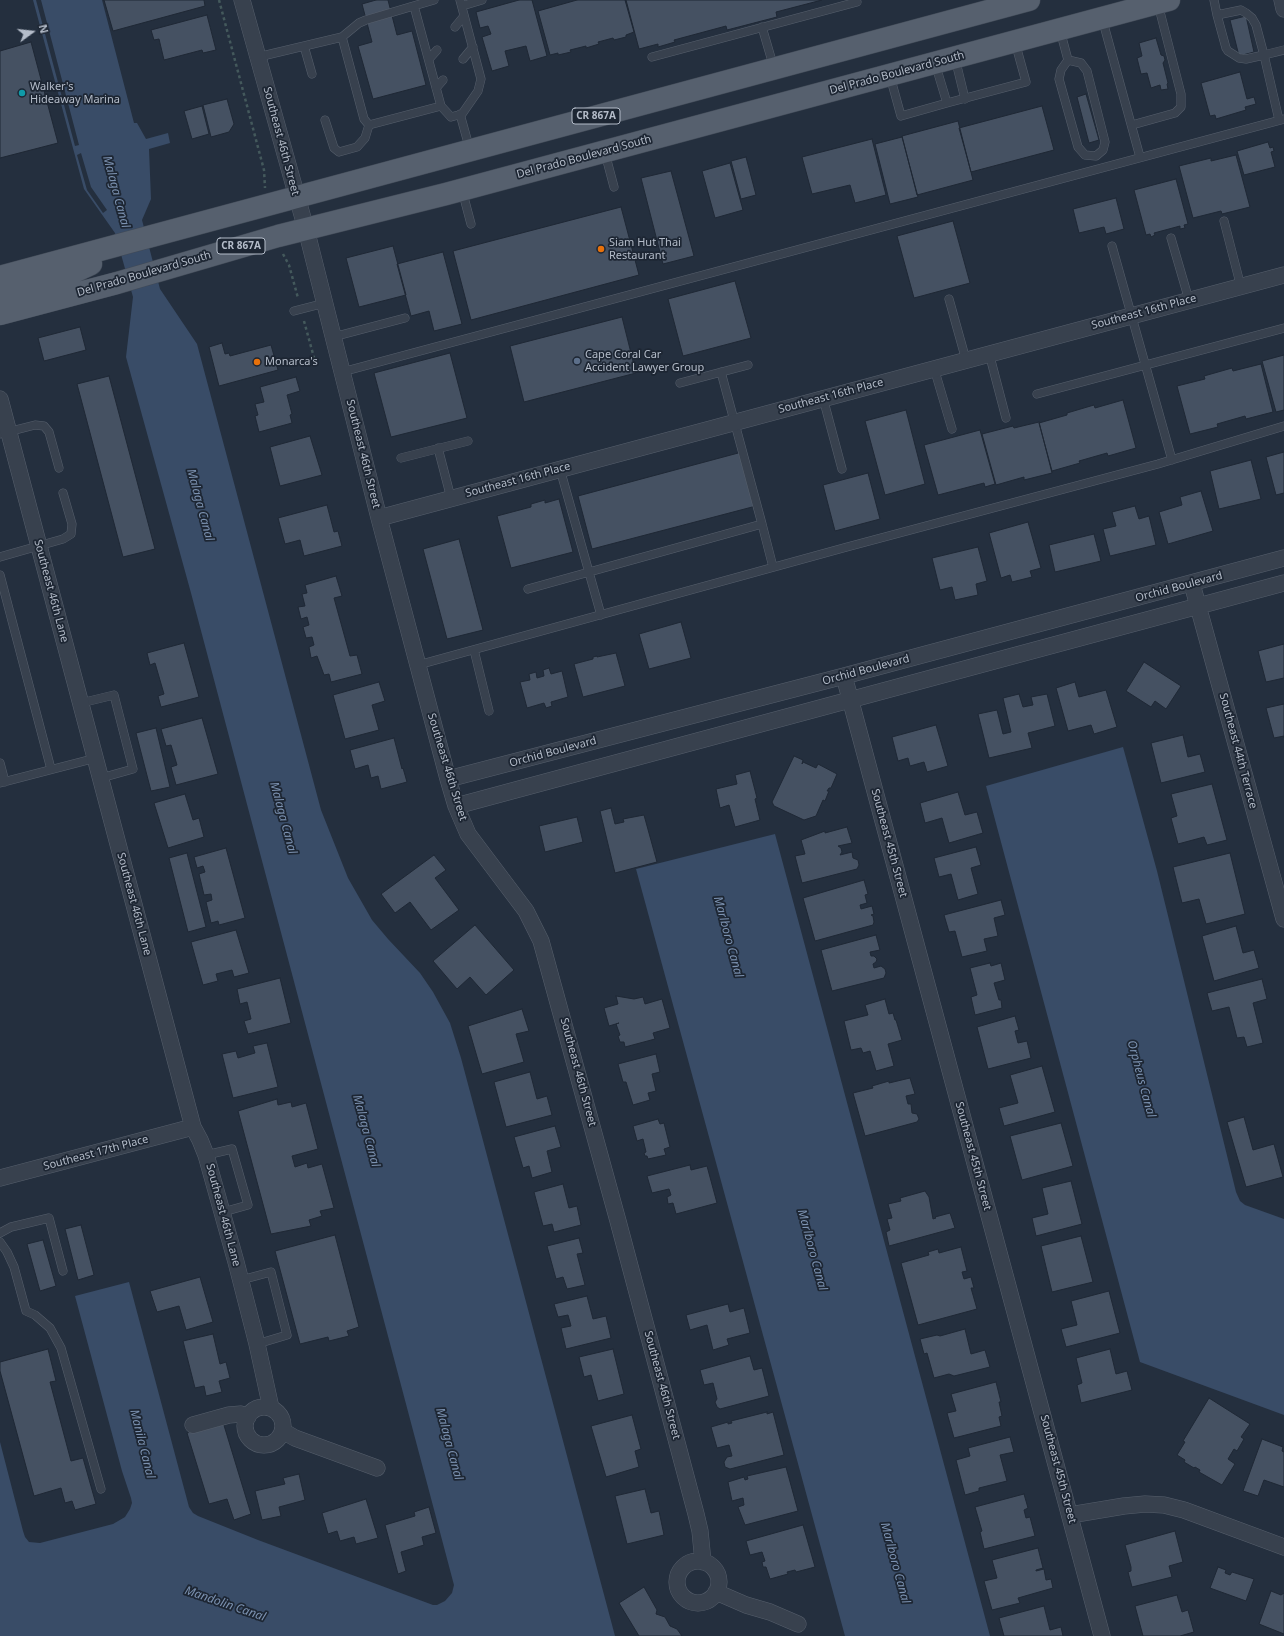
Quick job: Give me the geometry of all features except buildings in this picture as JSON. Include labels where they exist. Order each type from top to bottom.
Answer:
[{"type":"main road","name":"CR 867A","points":[[108,251],[128,243],[297,196],[1029,0]]},
{"type":"main road","name":"Del Prado Boulevard South","points":[[0,314],[118,283],[177,264],[278,236],[462,190],[1163,1]]},
{"type":"main road","points":[[0,277],[108,251]]},
{"type":"main road","points":[[0,296],[10,291],[63,276],[108,251]]},
{"type":"street","name":"Southeast 46th Street","points":[[242,0],[306,229],[379,518],[448,779],[456,806],[468,834],[526,910],[534,924],[543,948],[614,1205],[696,1514],[700,1531],[703,1562]]},
{"type":"street","points":[[1282,0],[1284,9]]},
{"type":"street","name":"Southeast 16th Place","points":[[379,518],[989,353],[1284,276]]},
{"type":"street","name":"Southeast 46th Lane","points":[[0,399],[4,433],[39,546],[193,1127],[206,1155],[223,1212],[257,1344],[271,1408],[280,1415],[283,1431]]},
{"type":"street","name":"Orchid Boulevard","points":[[448,779],[844,676],[1192,584],[1284,558]]},
{"type":"street","points":[[456,806],[1284,583]]},
{"type":"street","name":"Southeast 44th Terrace","points":[[1192,584],[1284,920]]},
{"type":"street","name":"Southeast 45th Street","points":[[844,676],[1102,1636]]},
{"type":"street","name":"Southeast 17th Place","points":[[0,1178],[193,1127]]},
{"type":"street","points":[[271,1408],[258,1408],[248,1416],[246,1430],[254,1442],[268,1445],[279,1438],[283,1431],[295,1438],[377,1468]]},
{"type":"street","points":[[193,1425],[230,1415],[241,1414],[248,1416]]},
{"type":"street","points":[[1070,1515],[1124,1506],[1145,1504],[1164,1506],[1184,1510],[1284,1546]]},
{"type":"street","points":[[695,1561],[708,1564],[716,1573],[718,1586],[716,1592],[712,1598],[699,1603],[692,1602],[680,1594],[677,1580],[683,1567],[695,1561]]},
{"type":"street","points":[[716,1592],[746,1605],[770,1612],[798,1624]]},
{"type":"lane","points":[[258,57],[342,37],[359,23],[366,20],[434,0]]},
{"type":"lane","points":[[414,6],[441,106],[450,117],[462,114],[478,91],[481,79],[461,3],[482,0]]},
{"type":"lane","points":[[1214,0],[1228,51],[1239,58],[1246,59],[1284,50]]},
{"type":"lane","points":[[1132,125],[1175,113],[1182,107],[1181,94],[1163,1]]},
{"type":"lane","points":[[652,57],[857,2]]},
{"type":"lane","points":[[342,372],[1282,119],[1256,25],[1246,13],[1240,10],[1217,15]]},
{"type":"lane","points":[[456,27],[464,16]]},
{"type":"lane","points":[[1102,18],[1140,157]]},
{"type":"lane","points":[[762,27],[774,68]]},
{"type":"lane","points":[[1060,29],[1068,60],[1061,70],[1059,79],[1078,147],[1085,155],[1096,156],[1103,150],[1106,142],[1087,71],[1081,63],[1068,60]]},
{"type":"lane","points":[[325,120],[334,148],[339,152],[357,147],[365,138],[368,125],[364,119],[342,37]]},
{"type":"lane","points":[[890,75],[901,116],[965,99],[1026,82],[1015,41]]},
{"type":"lane","points":[[304,46],[312,74]]},
{"type":"lane","points":[[463,59],[472,47]]},
{"type":"lane","points":[[428,59],[437,50]]},
{"type":"lane","points":[[945,60],[965,99]]},
{"type":"lane","points":[[945,60],[947,103]]},
{"type":"lane","points":[[436,88],[443,80]]},
{"type":"lane","points":[[368,125],[441,106]]},
{"type":"lane","points":[[460,114],[470,150]]},
{"type":"lane","points":[[604,151],[614,187]]},
{"type":"lane","points":[[1096,156],[1099,168]]},
{"type":"lane","points":[[462,190],[471,224]]},
{"type":"lane","points":[[1224,221],[1240,287]]},
{"type":"lane","points":[[1171,238],[1189,300]]},
{"type":"lane","points":[[1112,246],[1172,460]]},
{"type":"lane","points":[[949,298],[966,360]]},
{"type":"lane","points":[[298,310],[325,303]]},
{"type":"lane","points":[[333,337],[405,318]]},
{"type":"lane","points":[[1037,394],[1284,328]]},
{"type":"lane","points":[[989,353],[1006,418]]},
{"type":"lane","points":[[680,383],[748,365]]},
{"type":"lane","points":[[934,368],[952,429]]},
{"type":"lane","points":[[720,372],[773,567]]},
{"type":"lane","points":[[823,398],[842,469]]},
{"type":"lane","points":[[4,433],[35,425],[44,426],[49,432],[59,468]]},
{"type":"lane","points":[[418,665],[773,567],[1172,460],[1284,426]]},
{"type":"lane","points":[[401,458],[468,441]]},
{"type":"lane","points":[[438,448],[451,498]]},
{"type":"lane","points":[[560,469],[601,615]]},
{"type":"lane","points":[[0,557],[63,539],[71,534],[72,524],[63,493]]},
{"type":"lane","points":[[528,588],[762,524]]},
{"type":"lane","points":[[0,575],[51,769]]},
{"type":"lane","points":[[474,650],[489,711]]},
{"type":"lane","points":[[81,703],[114,695],[116,702],[133,769],[101,778]]},
{"type":"lane","points":[[0,763],[2,782],[96,758]]},
{"type":"lane","points":[[206,1155],[232,1149],[248,1205],[223,1212]]},
{"type":"lane","points":[[0,1233],[11,1227],[49,1218],[63,1271]]},
{"type":"lane","points":[[0,1242],[7,1252],[14,1268],[26,1311],[34,1315],[50,1328],[61,1348],[101,1489]]},
{"type":"lane","points":[[241,1280],[271,1272],[287,1335],[257,1344]]},
{"type":"path","points":[[219,0],[264,170],[264,184],[270,204]]},
{"type":"path","points":[[278,236],[284,258],[289,265],[298,310],[316,365]]},
{"type":"water","points":[[33,0],[102,0],[134,123],[137,123],[146,139],[168,133],[170,143],[149,149],[151,199],[142,220],[160,289],[197,344],[321,810],[348,878],[372,920],[420,973],[433,992],[450,1023],[461,1058],[615,1636],[0,1636],[0,1442],[23,1531],[29,1542],[40,1543],[113,1524],[125,1517],[130,1509],[132,1503],[131,1498],[122,1471],[75,1296],[129,1282],[189,1507],[193,1513],[258,1540],[433,1605],[437,1605],[445,1601],[452,1593],[454,1585],[191,593],[126,357],[133,297],[115,233],[84,189]]},
{"type":"water","name":"Orpheus Canal","points":[[1123,747],[1157,871],[1236,1192],[1240,1201],[1245,1205],[1284,1219],[1284,1415],[1140,1362],[986,786]]},
{"type":"water","name":"Marlboro Canal","points":[[775,834],[990,1636],[845,1636],[636,869]]},
{"type":"pier","points":[[36,0],[41,0],[79,145],[75,146]]},
{"type":"pier","points":[[81,153],[91,187],[107,210],[103,213],[87,190],[77,155]]},
{"type":"place","name":"Walker's Hideaway Marina","points":[[22,93]]},
{"type":"place","name":"Siam Hut Thai Restaurant","points":[[601,249]]},
{"type":"place","name":"Cape Coral Car Accident Lawyer Group","points":[[577,361]]},
{"type":"place","name":"Monarca's","points":[[257,362]]},
{"type":"water label","name":"Malaga Canal","points":[[116,192]]},
{"type":"water label","name":"Malaga Canal","points":[[200,505]]},
{"type":"water label","name":"Malaga Canal","points":[[283,818]]},
{"type":"water label","name":"Malaga Canal","points":[[366,1131]]},
{"type":"water label","name":"Manila Canal","points":[[142,1444]]},
{"type":"water label","name":"Malaga Canal","points":[[449,1444]]},
{"type":"water label","name":"Mandolin Canal","points":[[225,1604]]}]
